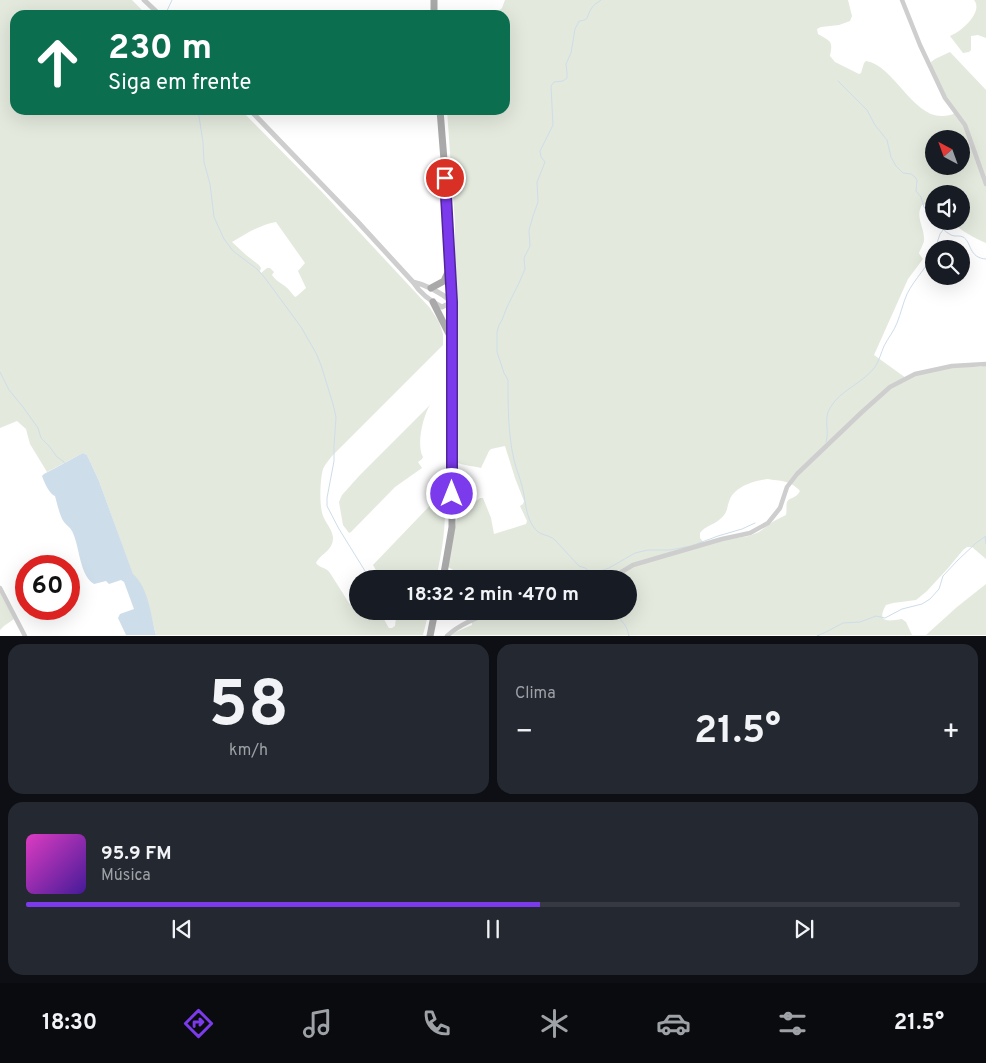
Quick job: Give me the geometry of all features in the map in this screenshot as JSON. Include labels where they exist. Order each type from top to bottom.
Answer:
[{"type":"main road","points":[[440,115],[452,302],[452,527],[445,570]]},
{"type":"main road","points":[[431,288],[444,280],[450,267]]},
{"type":"main road","points":[[433,302],[452,338]]},
{"type":"main road","points":[[430,636],[433,620]]},
{"type":"street","points":[[144,0],[155,10]]},
{"type":"street","points":[[902,0],[920,45],[945,98],[965,125],[986,184]]},
{"type":"street","points":[[255,115],[358,221],[417,290],[442,307],[452,302],[431,288],[412,282]]},
{"type":"street","points":[[625,570],[633,565],[722,539],[750,533],[768,524],[780,508],[787,487],[797,474],[890,388],[915,374],[952,366],[986,364]]},
{"type":"street","points":[[0,588],[25,636]]},
{"type":"street","points":[[447,636],[454,629],[473,620]]},
{"type":"shaded area","points":[[0,0],[132,0],[142,10],[10,10],[10,115],[246,115],[322,192],[430,308],[439,322],[443,334],[443,345],[332,456],[323,469],[321,506],[323,516],[333,538],[329,549],[316,563],[328,571],[349,602],[349,620],[385,620],[389,628],[392,628],[395,626],[396,620],[427,620],[423,635],[156,635],[147,599],[133,575],[99,481],[87,455],[83,453],[47,472],[30,444],[26,429],[17,421],[0,428]],"holes":[[[276,222],[305,263],[298,271],[306,288],[295,297],[272,275],[274,272],[270,268],[261,273],[259,265],[232,242],[258,228]]]},
{"type":"shaded area","points":[[505,0],[848,0],[852,16],[850,21],[817,29],[818,34],[830,42],[830,56],[835,62],[859,74],[866,61],[876,65],[886,72],[913,101],[933,115],[944,116],[955,113],[945,97],[932,67],[931,62],[935,59],[950,52],[986,90],[986,243],[962,230],[970,230],[970,185],[925,185],[925,205],[922,205],[919,213],[924,240],[919,253],[923,259],[908,279],[874,355],[906,378],[933,370],[986,366],[986,559],[972,547],[967,547],[927,591],[916,600],[886,605],[882,615],[883,618],[885,620],[902,619],[906,622],[912,635],[449,635],[472,625],[471,620],[637,620],[637,570],[453,570],[448,567],[459,506],[473,504],[480,498],[483,498],[491,518],[494,534],[526,524],[527,521],[520,506],[524,501],[505,446],[491,449],[481,468],[458,463],[455,395],[455,224],[447,115],[510,115],[510,10],[500,10]],"holes":[[[767,479],[789,483],[800,491],[787,502],[786,515],[759,532],[749,536],[704,543],[700,538],[700,533],[704,529],[722,517],[733,494],[741,487]]]},
{"type":"shaded area","points":[[974,0],[986,0],[986,38],[978,35],[971,36],[971,50],[963,53],[950,36],[965,26],[974,16],[976,5]]},
{"type":"shaded area","points":[[430,405],[425,416],[420,438],[423,457],[418,462],[422,468],[395,487],[349,533],[343,525],[339,502],[342,495]]},
{"type":"shaded area","points":[[441,494],[445,495],[445,520],[438,570],[376,570],[373,565]]},
{"type":"shaded area","points":[[986,584],[986,635],[926,635],[957,607]]},
{"type":"shaded area","points":[[0,592],[14,619],[0,630]]},
{"type":"water","points":[[83,453],[87,455],[99,481],[133,574],[143,587],[156,635],[126,635],[118,618],[120,614],[134,609],[124,582],[121,580],[109,584],[106,581],[94,584],[89,580],[85,574],[75,537],[63,520],[55,496],[49,491],[43,479],[42,476]]},
{"type":"waterway","points":[[167,10],[172,0]]},
{"type":"waterway","points":[[588,570],[579,566],[555,540],[537,531],[529,519],[512,450],[508,380],[497,352],[497,332],[525,269],[524,258],[530,246],[529,230],[538,202],[537,182],[545,162],[541,157],[540,151],[553,125],[551,86],[554,82],[563,81],[567,78],[566,64],[571,53],[575,29],[579,21],[586,19],[595,4],[601,0]]},
{"type":"waterway","points":[[838,81],[867,110],[875,125],[887,140],[891,157],[896,166],[903,173],[911,174],[915,177],[917,180],[916,191],[921,197],[925,208]]},
{"type":"waterway","points":[[199,115],[204,162],[210,184],[214,217],[224,239],[233,251],[257,269],[265,278],[301,327],[321,365],[336,417],[334,461],[327,506],[364,570]]},
{"type":"waterway","points":[[938,240],[943,230]]},
{"type":"waterway","points":[[944,230],[953,236],[960,236],[966,239],[973,253],[980,258],[986,259]]},
{"type":"waterway","points":[[826,442],[827,416],[830,408],[839,396],[864,378],[875,367],[884,346],[896,326],[907,294],[925,266]]},
{"type":"waterway","points":[[0,372],[9,390],[38,428],[41,438],[65,464]]},
{"type":"waterway","points":[[603,570],[635,553],[691,546],[755,523]]},
{"type":"waterway","points":[[817,636],[843,623],[860,622],[876,616],[885,618],[902,609],[922,604],[930,599],[939,589],[943,576],[957,561],[986,536]]},
{"type":"waterway","points":[[985,537],[986,544]]},
{"type":"waterway","points":[[621,620],[626,626],[629,636]]},
{"type":"route","points":[[445,178],[452,302],[452,494]]}]
